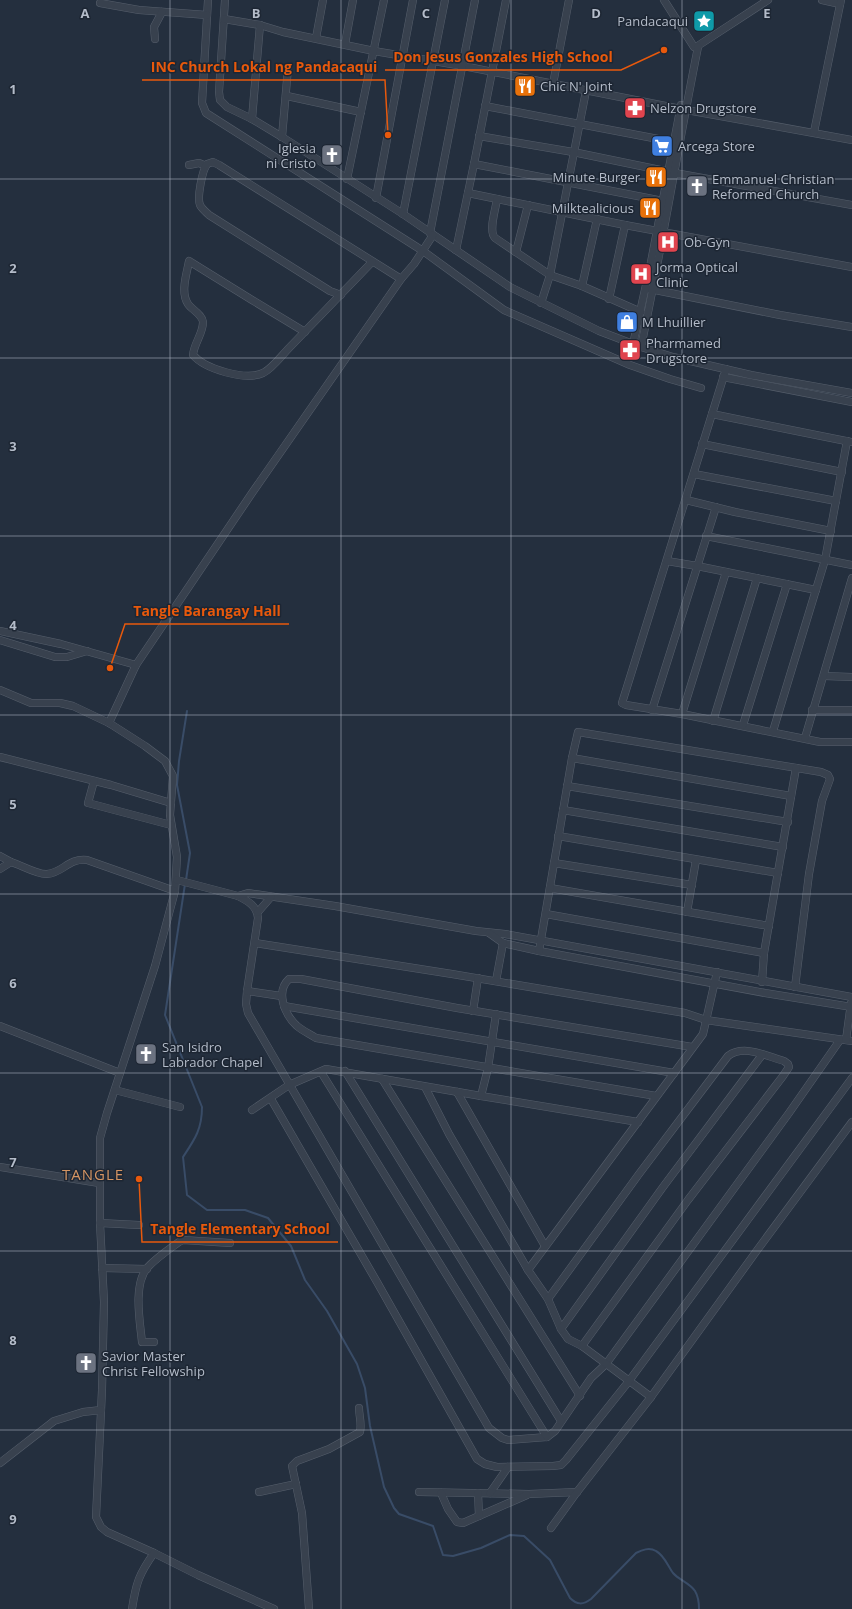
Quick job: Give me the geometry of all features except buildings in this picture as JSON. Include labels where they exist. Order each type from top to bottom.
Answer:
[{"type":"street","points":[[208,0],[202,103],[206,113],[423,251],[510,313],[630,364],[670,379],[702,388]]},
{"type":"street","points":[[225,0],[219,92],[220,100],[227,107],[252,119],[282,137],[403,214],[510,287],[599,331],[673,357],[726,369],[750,378],[852,402]]},
{"type":"street","points":[[316,38],[323,0]]},
{"type":"street","points":[[345,44],[353,0]]},
{"type":"street","points":[[347,179],[384,0]]},
{"type":"street","points":[[376,198],[413,0]]},
{"type":"street","points":[[403,214],[445,0]]},
{"type":"street","points":[[109,723],[136,665],[252,493],[401,279],[423,251],[431,234],[475,0]]},
{"type":"street","points":[[456,250],[506,0]]},
{"type":"street","points":[[553,84],[569,0]]},
{"type":"street","points":[[664,0],[696,47]]},
{"type":"street","points":[[641,347],[649,288],[696,47],[768,0]]},
{"type":"street","points":[[814,132],[840,2],[822,0]]},
{"type":"street","points":[[100,3],[139,10],[207,15]]},
{"type":"street","points":[[155,39],[154,27],[162,12]]},
{"type":"street","points":[[224,19],[260,25],[283,32],[374,51],[463,66],[683,110],[814,132],[852,140]]},
{"type":"street","points":[[252,119],[260,25]]},
{"type":"street","points":[[282,137],[287,96],[288,68]]},
{"type":"street","points":[[541,303],[550,275],[586,91]]},
{"type":"street","points":[[287,96],[362,112]]},
{"type":"street","points":[[485,106],[674,142]]},
{"type":"street","points":[[661,232],[663,201],[672,172],[674,142],[683,110]]},
{"type":"street","points":[[480,136],[573,152],[852,205]]},
{"type":"street","points":[[189,165],[199,163],[206,166]]},
{"type":"street","points":[[341,295],[330,291],[208,215],[201,207],[199,201],[206,166],[210,163],[219,165],[401,279]]},
{"type":"street","points":[[474,164],[663,201]]},
{"type":"street","points":[[468,193],[661,232],[852,267]]},
{"type":"street","points":[[497,199],[492,230],[493,236],[550,275],[582,286],[641,312]]},
{"type":"street","points":[[516,252],[528,205]]},
{"type":"street","points":[[582,286],[597,219]]},
{"type":"street","points":[[609,299],[625,225]]},
{"type":"street","points":[[305,332],[189,261],[185,295],[188,304],[203,321],[202,330],[193,347],[193,355],[197,360],[223,372],[245,376],[260,374],[269,368],[305,332],[341,295],[372,262]]},
{"type":"street","points":[[633,344],[649,288]]},
{"type":"street","points":[[649,288],[780,315],[852,327]]},
{"type":"street","points":[[726,369],[622,703],[652,710],[743,725],[820,742],[852,742]]},
{"type":"street","points":[[723,377],[750,378],[852,393]]},
{"type":"street","points":[[712,414],[850,442],[842,472],[825,560],[773,731]]},
{"type":"street","points":[[702,444],[842,472]]},
{"type":"street","points":[[694,474],[836,501]]},
{"type":"street","points":[[686,500],[735,512],[831,531]]},
{"type":"street","points":[[652,710],[716,507]]},
{"type":"street","points":[[706,536],[852,565]]},
{"type":"street","points":[[667,561],[816,590]]},
{"type":"street","points":[[682,714],[726,572]]},
{"type":"street","points":[[713,720],[757,578]]},
{"type":"street","points":[[805,738],[852,578]]},
{"type":"street","points":[[743,725],[787,584]]},
{"type":"street","points":[[0,631],[36,638],[136,665]]},
{"type":"street","points":[[0,640],[55,657],[66,657],[87,651]]},
{"type":"street","points":[[824,676],[852,677]]},
{"type":"street","points":[[0,690],[31,703],[60,703],[73,706],[109,723],[165,761],[173,776],[171,825],[183,882]]},
{"type":"street","points":[[812,710],[852,710]]},
{"type":"street","points":[[539,950],[558,836],[578,732],[821,772],[828,775],[830,779],[822,801],[809,874],[794,987]]},
{"type":"street","points":[[0,757],[94,781],[171,803]]},
{"type":"street","points":[[572,758],[792,796]]},
{"type":"street","points":[[762,982],[764,953],[788,822],[796,768]]},
{"type":"street","points":[[94,781],[88,803],[171,825]]},
{"type":"street","points":[[567,786],[788,822]]},
{"type":"street","points":[[563,810],[783,847]]},
{"type":"street","points":[[558,836],[778,873]]},
{"type":"street","points":[[0,856],[42,874],[49,874],[79,859],[88,860],[175,891]]},
{"type":"street","points":[[687,912],[696,860]]},
{"type":"street","points":[[0,869],[11,862]]},
{"type":"street","points":[[554,863],[692,885]]},
{"type":"street","points":[[183,882],[175,891],[155,966],[100,1138],[99,1183],[104,1302],[96,1517],[98,1523],[107,1532],[274,1609]]},
{"type":"street","points":[[183,882],[238,896],[250,903],[258,912]]},
{"type":"street","points":[[550,888],[769,926]]},
{"type":"street","points":[[238,896],[248,894],[271,897],[335,906],[717,972],[762,982],[852,997],[846,1040],[789,1113],[606,1364],[591,1378],[580,1396],[561,1420],[555,1431],[546,1437],[508,1440],[502,1438],[489,1428],[248,1013],[246,1004],[247,991],[255,943],[258,912],[271,897]]},
{"type":"street","points":[[546,914],[764,953]]},
{"type":"street","points":[[487,932],[503,943],[715,984],[851,1007]]},
{"type":"street","points":[[255,943],[478,978],[685,1013],[706,1020],[846,1040]]},
{"type":"street","points":[[496,981],[503,943]]},
{"type":"street","points":[[528,1270],[703,1034],[717,972]]},
{"type":"street","points":[[656,1096],[316,1038],[296,1026],[284,1006],[281,996],[285,982],[289,979],[295,978],[473,1011],[692,1047]]},
{"type":"street","points":[[473,1011],[478,978]]},
{"type":"street","points":[[247,991],[281,996]]},
{"type":"street","points":[[284,1006],[674,1073]]},
{"type":"street","points":[[481,1096],[488,1068],[496,1014]]},
{"type":"street","points":[[0,1026],[120,1073]]},
{"type":"street","points":[[548,1299],[639,1174],[728,1056],[734,1052],[748,1050],[784,1061],[788,1064],[789,1067],[688,1200],[582,1346]]},
{"type":"street","points":[[561,1329],[663,1187],[762,1055]]},
{"type":"street","points":[[252,1110],[290,1086],[326,1069],[345,1071],[425,1087],[638,1122]]},
{"type":"street","points":[[345,1071],[561,1420]]},
{"type":"street","points":[[321,1072],[546,1437]]},
{"type":"street","points":[[270,1099],[381,1289],[477,1459],[485,1464],[497,1467],[561,1465],[629,1381],[852,1078]]},
{"type":"street","points":[[382,1079],[580,1396]]},
{"type":"street","points":[[425,1087],[452,1141],[528,1270],[548,1299],[561,1329],[568,1339],[582,1346],[651,1397]]},
{"type":"street","points":[[115,1090],[180,1107]]},
{"type":"street","points":[[457,1092],[545,1246]]},
{"type":"street","points":[[551,1528],[651,1397],[852,1122]]},
{"type":"street","points":[[0,1167],[99,1183]]},
{"type":"street","points":[[100,1223],[139,1225]]},
{"type":"street","points":[[154,1342],[142,1342],[139,1317],[138,1300],[140,1285],[147,1269],[183,1240],[230,1243]]},
{"type":"street","points":[[102,1268],[147,1269]]},
{"type":"street","points":[[309,1609],[302,1513],[292,1466],[297,1461],[329,1449],[360,1432],[362,1425],[359,1416],[359,1408]]},
{"type":"street","points":[[0,1463],[54,1421],[83,1412],[101,1410]]},
{"type":"street","points":[[490,1493],[508,1466]]},
{"type":"street","points":[[259,1492],[296,1484]]},
{"type":"street","points":[[419,1492],[529,1494],[577,1492]]},
{"type":"street","points":[[441,1493],[448,1509],[457,1522],[463,1523],[529,1494]]},
{"type":"street","points":[[478,1493],[479,1516]]},
{"type":"street","points":[[132,1609],[135,1590],[142,1570],[154,1553]]},
{"type":"waterway","points":[[186,880],[190,853],[177,785],[179,761],[187,711]]},
{"type":"waterway","points":[[185,884],[165,1015],[202,1107],[201,1122],[197,1134],[183,1157],[187,1195],[207,1210],[245,1210],[268,1218],[291,1246],[305,1280],[327,1311],[357,1364],[365,1388],[370,1426],[384,1487],[394,1508],[399,1514],[433,1526],[443,1555],[453,1556],[481,1548],[510,1535],[524,1536],[550,1560],[570,1598],[578,1603],[583,1603],[591,1599],[636,1553],[646,1549],[651,1549],[661,1555],[675,1575],[693,1588],[698,1597],[699,1609]]},
{"type":"place","name":"Pandacaqui","points":[[704,21]]},
{"type":"place","name":"Don Jesus Gonzales High School","points":[[664,50]]},
{"type":"place","name":"Chic N' Joint","points":[[525,86]]},
{"type":"place","name":"Nelzon Drugstore","points":[[635,108]]},
{"type":"place","name":"INC Church Lokal ng Pandacaqui","points":[[388,135]]},
{"type":"place","name":"Arcega Store","points":[[662,146]]},
{"type":"place","name":"Iglesia ni Cristo","points":[[332,155]]},
{"type":"place","name":"Minute Burger","points":[[656,177]]},
{"type":"place","name":"Emmanuel Christian Reformed Church","points":[[697,186]]},
{"type":"place","name":"Milktealicious","points":[[650,208]]},
{"type":"place","name":"Ob-Gyn","points":[[668,242]]},
{"type":"place","name":"Jorma Optical Clinic","points":[[641,274]]},
{"type":"place","name":"M Lhuillier","points":[[627,322]]},
{"type":"place","name":"Pharmamed Drugstore","points":[[630,350]]},
{"type":"place","name":"Tangle Barangay Hall","points":[[110,668]]},
{"type":"place","name":"San Isidro Labrador Chapel","points":[[146,1054]]},
{"type":"place","name":"Tangle Elementary School","points":[[139,1179]]},
{"type":"place","name":"Savior Master Christ Fellowship","points":[[86,1363]]},
{"type":"district","name":"TANGLE","points":[[93,1174]]}]
